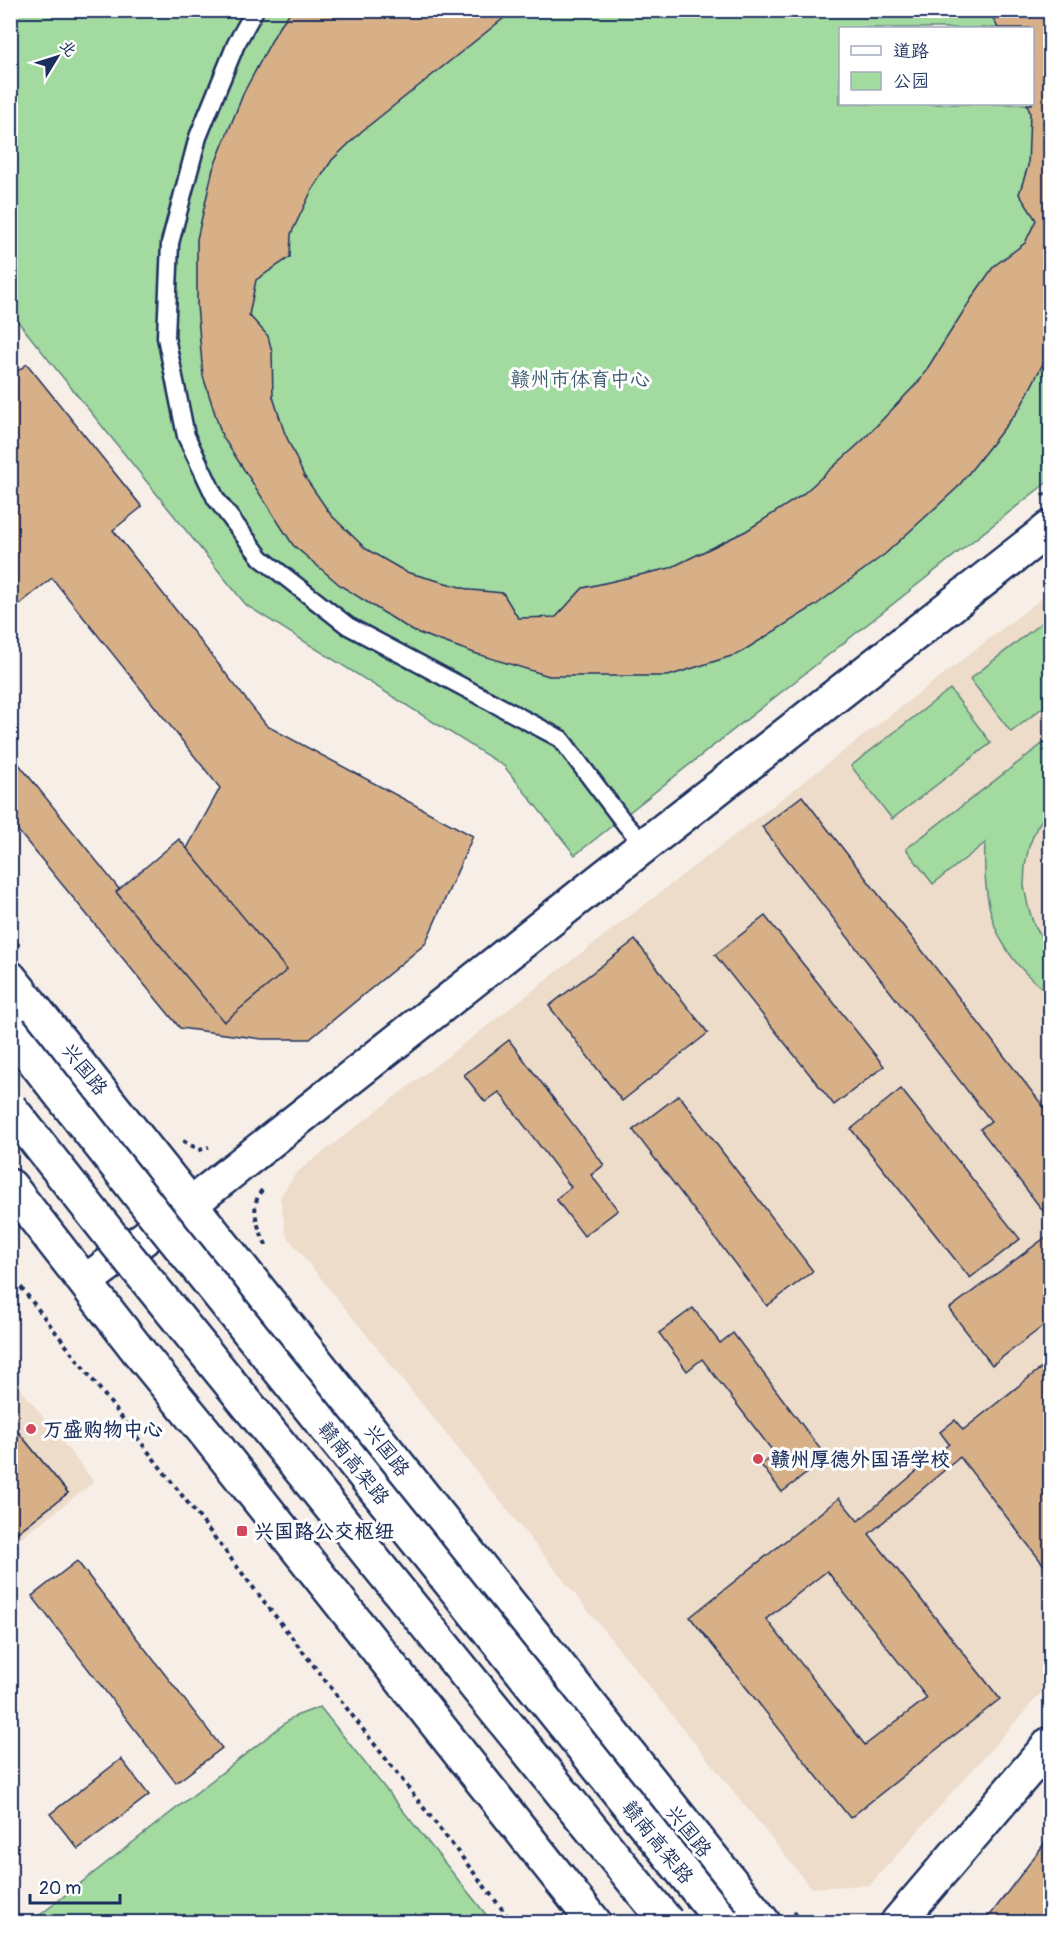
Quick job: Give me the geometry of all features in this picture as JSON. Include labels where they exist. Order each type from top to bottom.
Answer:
[{"type":"main road","points":[[86,1281],[192,1203],[1050,528]]},
{"type":"main road","name":"兴国路","points":[[18,966],[192,1203],[775,1913]]},
{"type":"main road","name":"赣南高架路","points":[[10,1030],[723,1923]]},
{"type":"main road","points":[[10,1108],[130,1260],[667,1923]]},
{"type":"main road","points":[[10,1186],[140,1353],[594,1923]]},
{"type":"main road","points":[[898,1923],[1050,1744]]},
{"type":"lane","points":[[255,10],[236,44],[198,137],[170,243],[166,337],[186,436],[216,499],[261,558],[348,626],[561,739],[626,825],[645,845]]},
{"type":"path","points":[[1041,497],[1050,489]]},
{"type":"path","points":[[10,936],[18,966]]},
{"type":"path","points":[[177,1135],[186,1144],[200,1150],[217,1145]]},
{"type":"path","points":[[264,1189],[256,1198],[256,1221],[267,1247]]},
{"type":"path","points":[[10,1273],[512,1923]]},
{"type":"path","points":[[775,1913],[803,1923]]},
{"type":"shaded area","name":"赣州厚德外国语学校","points":[[1050,592],[1050,1683],[870,1885],[811,1888],[286,1235],[280,1197],[296,1173]]},
{"type":"shaded area","name":"万盛购物中心","points":[[11,1376],[94,1482],[11,1546]]},
{"type":"green space","name":"赣州市体育中心","points":[[10,11],[1050,11],[1050,480],[575,855],[504,766],[246,605],[11,313]]},
{"type":"green space","points":[[1050,616],[1050,702],[1011,732],[970,679]]},
{"type":"green space","points":[[950,689],[991,743],[892,819],[851,766]]},
{"type":"green space","points":[[1050,738],[1050,807],[1037,827],[1029,846],[1024,886],[1034,925],[1050,951],[1050,994],[1016,963],[1004,946],[996,928],[986,889],[985,843],[933,884],[906,849]]},
{"type":"green space","points":[[320,1707],[492,1922],[31,1922],[293,1717]]},
{"type":"building","points":[[292,10],[514,10],[362,131],[332,160],[311,192],[291,234],[290,257],[256,280],[249,315],[268,336],[272,352],[273,397],[284,431],[304,476],[331,515],[366,549],[406,572],[471,590],[503,593],[518,618],[556,617],[583,588],[670,568],[746,531],[802,495],[862,441],[920,380],[994,266],[1025,243],[1036,220],[1019,194],[1028,166],[1030,113],[1027,105],[1034,105],[1034,27],[998,27],[989,10],[1041,10],[1050,29],[1050,350],[1020,408],[957,488],[885,554],[816,605],[738,654],[668,676],[549,676],[413,631],[341,586],[293,545],[222,436],[203,376],[197,305],[197,239],[213,169],[244,92],[279,27]]},
{"type":"building","points":[[27,364],[142,507],[113,530],[267,726],[473,836],[425,944],[310,1039],[262,1039],[180,1028],[10,821],[10,753],[131,904],[180,861],[220,788],[52,578],[10,612],[10,377]]},
{"type":"building","points":[[802,796],[1050,1115],[1050,1220],[980,1129],[991,1121],[762,827]]},
{"type":"building","points":[[179,839],[287,970],[224,1022],[116,892]]},
{"type":"building","points":[[765,916],[884,1066],[834,1105],[715,955]]},
{"type":"building","points":[[635,940],[708,1033],[622,1101],[549,1006]]},
{"type":"building","points":[[509,1040],[604,1165],[591,1175],[618,1210],[584,1236],[556,1199],[571,1187],[499,1092],[485,1102],[464,1075]]},
{"type":"building","points":[[901,1089],[1020,1239],[970,1278],[851,1129]]},
{"type":"building","points":[[679,1095],[813,1271],[767,1306],[633,1130]]},
{"type":"building","points":[[1050,1234],[1050,1321],[992,1365],[949,1309]]},
{"type":"building","points":[[693,1308],[720,1343],[733,1333],[827,1458],[782,1492],[761,1465],[775,1454],[702,1359],[687,1371],[659,1333]]},
{"type":"building","points":[[1050,1361],[1050,1573],[960,1457],[869,1534],[1000,1699],[850,1818],[690,1617],[839,1498],[858,1521],[949,1444],[940,1432],[955,1420],[963,1430]],"holes":[[[827,1571],[927,1698],[865,1745],[766,1619]]]},
{"type":"building","points":[[10,1422],[68,1493],[10,1538]]},
{"type":"building","points":[[10,1422],[68,1493],[10,1538]]},
{"type":"building","points":[[77,1561],[222,1748],[176,1783],[32,1596]]},
{"type":"building","points":[[121,1759],[149,1795],[78,1849],[50,1814]]},
{"type":"building","points":[[1050,1836],[1050,1922],[985,1922]]},
{"type":"place","name":"万盛购物中心","points":[[31,1429]]},
{"type":"place","name":"赣州厚德外国语学校","points":[[758,1459]]},
{"type":"place","name":"兴国路公交枢纽","points":[[242,1531]]}]
